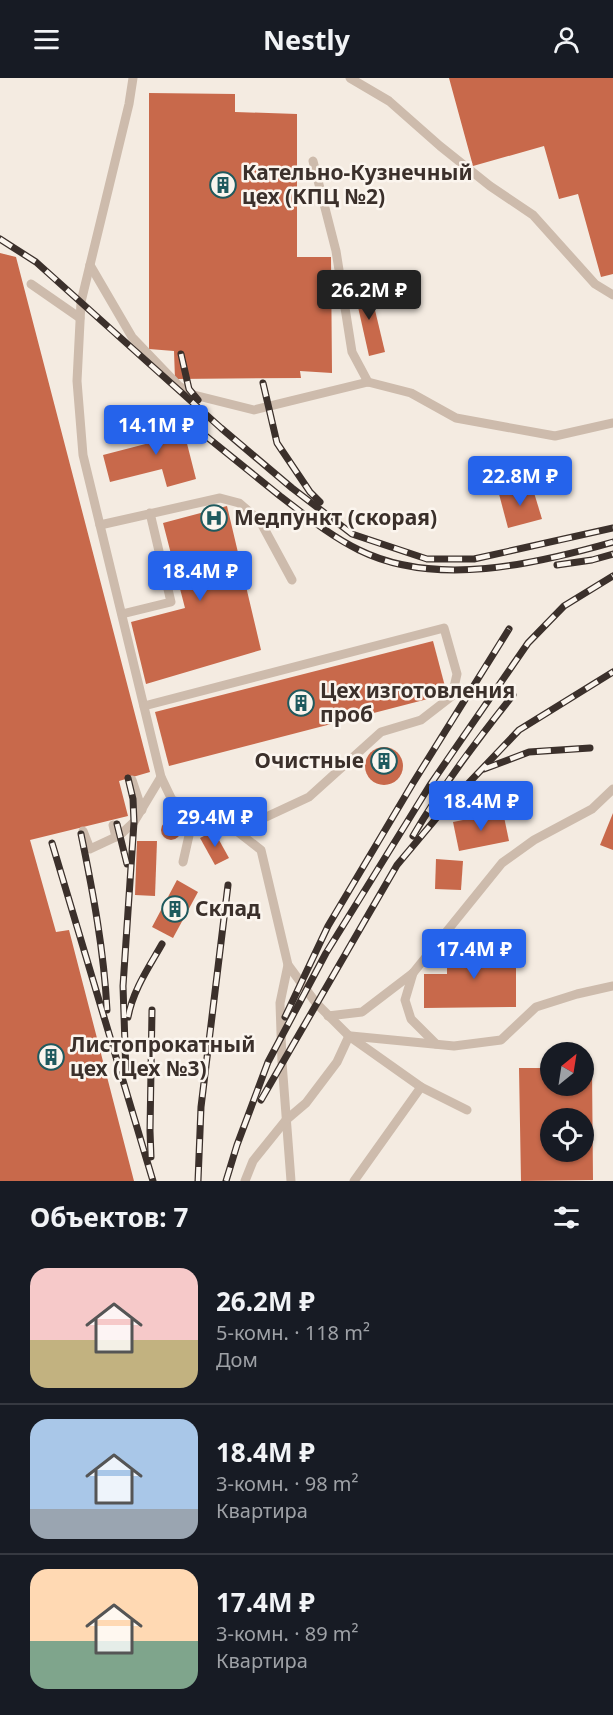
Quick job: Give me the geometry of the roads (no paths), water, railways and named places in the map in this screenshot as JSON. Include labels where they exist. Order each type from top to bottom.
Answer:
[{"type":"lane","points":[[133,78],[129,104],[81,302],[77,381],[83,455],[161,777],[171,800],[220,818],[261,850],[288,964],[316,1003],[349,1036],[421,1087],[467,1110]]},
{"type":"lane","points":[[350,78],[389,101],[490,186],[533,215],[595,284],[613,295]]},
{"type":"lane","points":[[313,161],[336,251],[352,352],[368,382]]},
{"type":"lane","points":[[90,265],[132,337],[179,386],[194,396],[254,410],[368,382],[411,393],[456,418],[555,436],[613,423]]},
{"type":"lane","points":[[32,284],[80,318]]},
{"type":"lane","points":[[100,525],[220,498],[239,503],[260,521],[292,580]]},
{"type":"lane","points":[[122,614],[171,602],[150,513]]},
{"type":"lane","points":[[144,706],[444,628],[457,674],[452,696],[421,720],[381,732],[309,797],[236,831]]},
{"type":"lane","points":[[83,831],[90,849],[116,837],[134,822],[161,777]]},
{"type":"lane","points":[[132,780],[142,810]]},
{"type":"lane","points":[[328,1016],[362,1012],[413,973],[502,863],[534,840],[592,809],[613,789]]},
{"type":"lane","points":[[183,862],[195,809]]},
{"type":"lane","points":[[113,825],[116,837]]},
{"type":"lane","points":[[288,964],[279,1003],[291,1181]]},
{"type":"lane","points":[[413,973],[405,1000],[411,1019],[436,1044]]},
{"type":"lane","points":[[349,1036],[454,1046],[501,1040],[536,1008],[577,994],[613,986]]},
{"type":"lane","points":[[245,1181],[253,1161],[286,1120],[306,1103],[337,1062],[349,1036]]},
{"type":"lane","points":[[354,1181],[421,1087]]},
{"type":"railway","points":[[0,239],[36,262],[221,428],[292,488],[352,534],[427,559],[474,559],[613,528]]},
{"type":"railway","points":[[181,354],[189,389],[198,400]]},
{"type":"railway","points":[[263,383],[277,443],[310,492],[320,502]]},
{"type":"railway","points":[[202,433],[328,532],[359,550],[389,561],[420,568],[486,569],[551,558],[613,542]]},
{"type":"railway","points":[[557,565],[592,560],[613,554]]},
{"type":"railway","points":[[226,1181],[268,1062],[326,953],[430,785],[528,643],[564,606],[613,576]]},
{"type":"railway","points":[[285,1017],[328,926],[413,783],[509,629]]},
{"type":"railway","points":[[261,1100],[397,865],[444,809],[519,730],[613,672]]},
{"type":"railway","points":[[413,836],[460,764],[513,695]]},
{"type":"railway","points":[[484,769],[529,752],[590,748]]},
{"type":"railway","points":[[126,1074],[123,986],[134,822],[133,799],[128,778]]},
{"type":"railway","points":[[117,824],[127,864]]},
{"type":"railway","points":[[81,834],[97,922],[107,1010]]},
{"type":"railway","points":[[52,843],[153,1181]]},
{"type":"railway","points":[[198,1181],[201,1107],[228,885]]},
{"type":"railway","points":[[128,1017],[138,988],[162,944]]},
{"type":"railway","points":[[151,1157],[152,1010]]},
{"type":"place","name":"Кательно-Кузнечный цех (КПЦ №2)","points":[[223,185]]},
{"type":"place","name":"Медпункт (скорая)","points":[[214,518]]},
{"type":"place","name":"Цех изготовления проб","points":[[301,703]]},
{"type":"place","name":"Очистные","points":[[384,761]]},
{"type":"place","name":"Склад","points":[[175,909]]},
{"type":"place","name":"Листопрокатный цех (Цех №3)","points":[[51,1057]]}]
